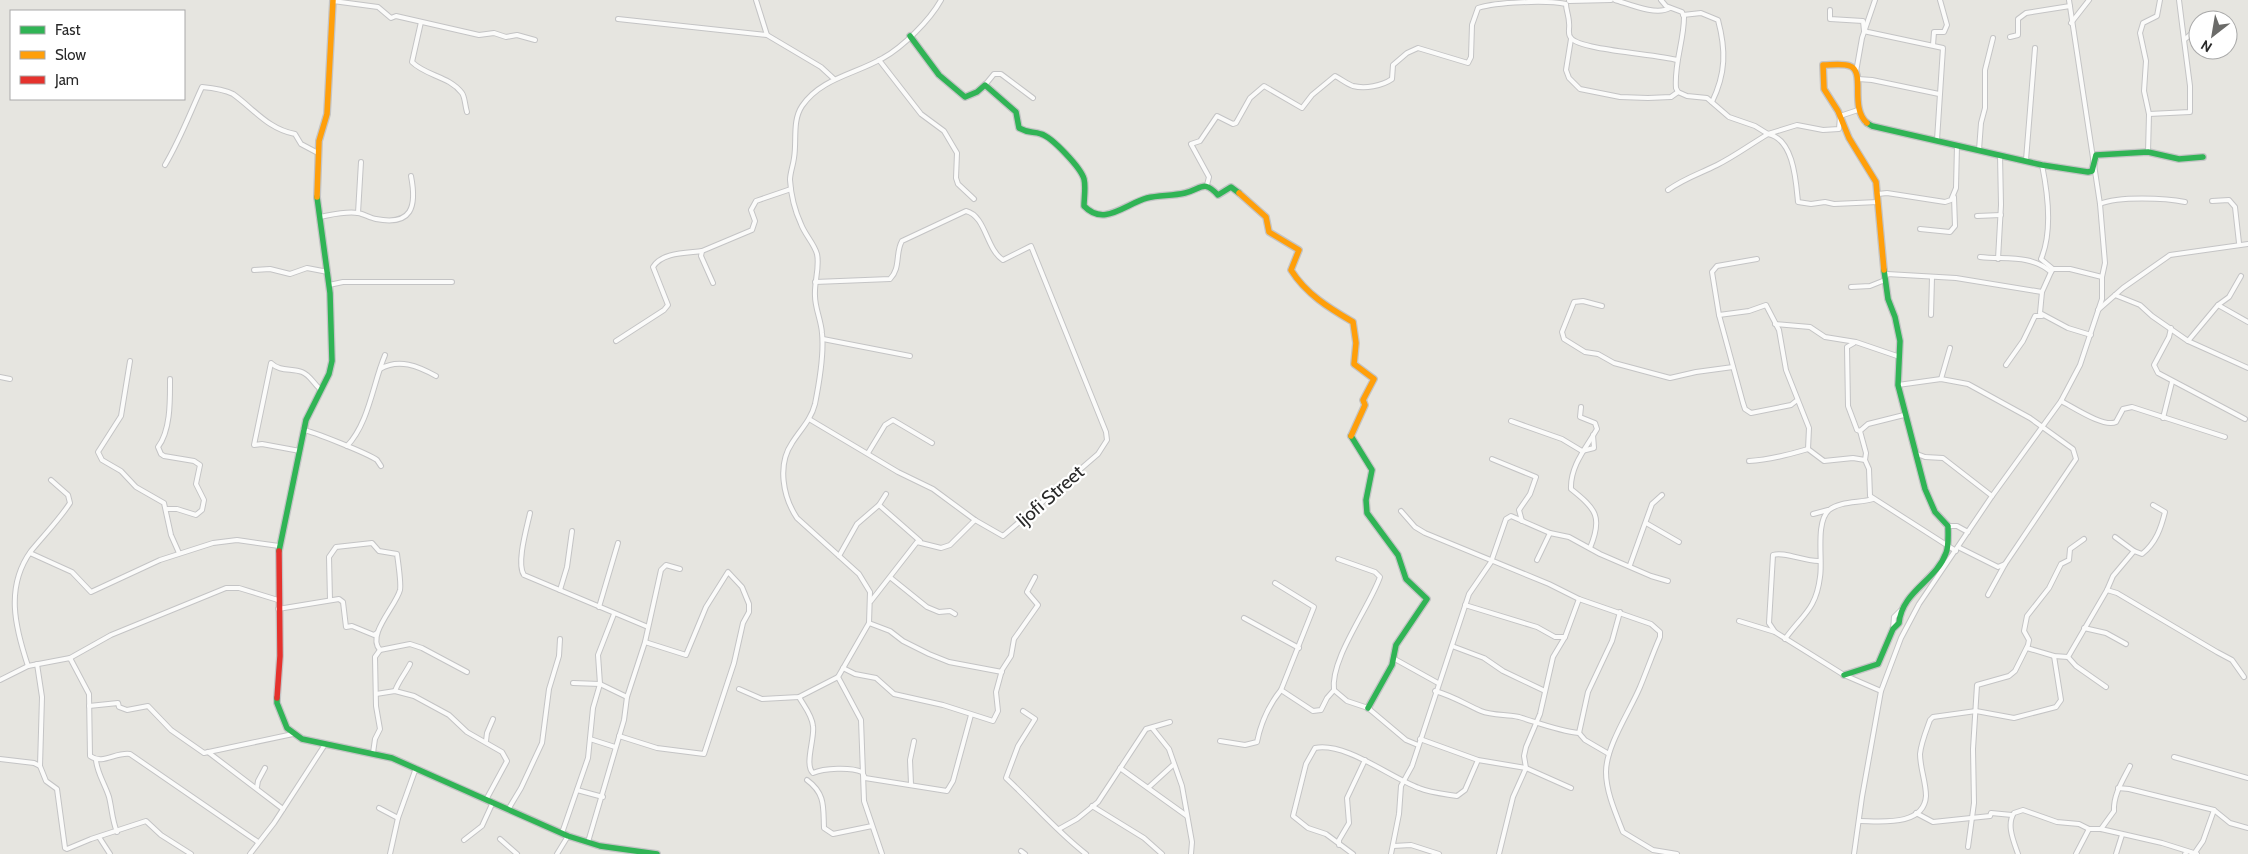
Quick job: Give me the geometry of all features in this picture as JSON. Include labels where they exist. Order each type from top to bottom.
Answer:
[{"type":"street","points":[[756,0],[767,36]]},
{"type":"street","points":[[739,688],[762,699],[799,697],[838,677],[869,623],[871,601],[866,583],[797,518],[792,509],[785,485],[784,459],[787,451],[809,419],[816,396],[823,339],[820,317],[814,297],[817,254],[812,241],[802,226],[791,189],[790,177],[798,116],[802,106],[815,93],[834,79],[879,60],[931,17],[941,0]]},
{"type":"street","points":[[1207,185],[1209,177],[1201,158],[1192,144],[1200,141],[1217,116],[1233,124],[1236,123],[1250,98],[1264,86],[1302,108],[1312,95],[1335,76],[1352,86],[1378,86],[1387,83],[1392,80],[1393,65],[1407,53],[1418,48],[1468,63],[1471,57],[1472,25],[1478,8],[1486,5],[1524,2],[1613,0],[1650,9],[1665,11],[1670,8]]},
{"type":"street","points":[[1661,0],[1670,8],[1678,9],[1683,15],[1684,24],[1676,60],[1678,92]]},
{"type":"street","points":[[1875,0],[1864,31],[1857,78],[1858,110],[1865,121],[1872,126],[2042,165],[2088,172],[2094,168],[2096,155],[2148,152],[2179,159],[2203,157]]},
{"type":"street","points":[[1932,46],[1934,32],[1944,32],[1947,25],[1940,0]]},
{"type":"street","points":[[1844,675],[1878,664],[1893,629],[1899,623],[1900,610],[1909,597],[1942,567],[1957,549],[1992,496],[2061,401],[2080,365],[2091,335],[2102,299],[2102,277],[2105,263],[2100,204],[2069,0]]},
{"type":"street","points":[[2071,23],[2089,0]]},
{"type":"street","points":[[2148,152],[2150,114],[2144,91],[2146,61],[2140,33],[2143,23],[2157,16],[2160,0]]},
{"type":"street","points":[[2150,114],[2190,112],[2190,86],[2179,0]]},
{"type":"street","points":[[535,40],[517,35],[506,37],[494,33],[479,35],[396,16],[391,18],[378,7],[333,1],[327,114],[319,141],[316,177],[319,216],[328,272],[332,361],[329,374],[320,389],[303,430],[279,546],[278,610],[280,656],[277,703],[283,720],[293,734],[302,740],[324,746],[373,753],[416,768],[487,798],[568,836],[614,849],[657,854]]},
{"type":"street","points":[[1568,2],[1571,39],[1566,70],[1569,78],[1580,90],[1620,97],[1648,98],[1671,97],[1678,92]]},
{"type":"street","points":[[2010,37],[2018,36],[2018,19],[2026,13],[2070,6]]},
{"type":"street","points":[[1830,10],[1830,19],[1863,21],[1864,31]]},
{"type":"street","points":[[1683,15],[1701,13],[1718,20],[1724,50],[1722,82],[1712,102]]},
{"type":"street","points":[[618,19],[767,36],[821,67],[834,79]]},
{"type":"street","points":[[421,22],[412,62],[418,68],[446,80],[463,94],[467,112]]},
{"type":"street","points":[[1864,31],[1943,48],[1937,140]]},
{"type":"street","points":[[910,36],[939,75],[965,97],[985,86],[994,74],[1001,74],[1033,98]]},
{"type":"street","points":[[2184,40],[2188,37]]},
{"type":"street","points":[[1979,150],[1981,123],[1985,108],[1985,70],[1993,38]]},
{"type":"street","points":[[1571,39],[1594,48],[1645,53],[1676,60]]},
{"type":"street","points":[[2026,160],[2036,48]]},
{"type":"street","points":[[879,60],[921,114],[944,131],[957,153],[956,178],[958,184],[974,199]]},
{"type":"street","points":[[1854,854],[1880,691],[1901,638],[1942,567],[1947,552],[1948,526],[1930,503],[1904,415],[1898,385],[1899,331],[1888,299],[1885,280],[1880,246],[1876,182],[1849,138],[1840,116],[1824,88],[1822,67],[1825,64],[1852,65],[1857,78]]},
{"type":"street","points":[[1857,78],[1939,94]]},
{"type":"street","points":[[165,165],[174,150],[182,127],[192,114],[202,86],[222,89],[233,95],[257,116],[284,132],[295,134],[301,144],[318,152]]},
{"type":"street","points":[[985,86],[1016,112],[1019,128],[1030,134],[1041,134],[1072,160],[1084,179],[1084,206],[1091,213],[1100,216],[1109,214],[1145,198],[1184,194],[1203,184],[1207,185],[1218,195],[1231,187],[1266,217],[1270,232],[1299,250],[1291,270],[1298,281],[1322,303],[1336,310],[1356,326],[1354,342],[1358,350],[1354,364],[1374,380],[1363,400],[1365,405],[1350,435],[1371,465],[1371,484],[1364,499],[1364,506],[1367,513],[1398,555],[1406,579],[1427,599],[1396,645],[1392,666],[1375,699],[1368,708]]},
{"type":"street","points":[[1678,92],[1688,96],[1700,96],[1712,102],[1729,117],[1755,126],[1781,142],[1793,160],[1798,202],[1811,204],[1825,202],[1834,204],[1878,202]]},
{"type":"street","points":[[1840,116],[1858,110]]},
{"type":"street","points":[[1668,190],[1684,178],[1700,173],[1733,156],[1768,134],[1797,125],[1833,131],[1839,129],[1840,116]]},
{"type":"street","points":[[1920,229],[1950,232],[1955,226],[1956,145]]},
{"type":"street","points":[[1998,259],[2001,215],[2000,155]]},
{"type":"street","points":[[358,213],[361,162]]},
{"type":"street","points":[[2042,165],[2048,202],[2045,250],[2041,259],[2052,270]]},
{"type":"street","points":[[319,216],[358,213],[374,219],[390,221],[400,219],[409,214],[413,204],[411,176]]},
{"type":"street","points":[[616,341],[664,310],[668,305],[653,266],[655,263],[669,256],[702,251],[752,230],[755,221],[751,210],[756,201],[791,189]]},
{"type":"street","points":[[1878,194],[1908,195],[1944,202],[1954,197]]},
{"type":"street","points":[[2100,204],[2120,200],[2176,200],[2185,202]]},
{"type":"street","points":[[2212,201],[2229,200],[2234,207],[2239,243]]},
{"type":"street","name":"Ijofi Street","points":[[809,419],[898,472],[933,489],[975,520],[1003,536],[1098,454],[1107,440],[1106,432],[1031,246],[1003,260],[993,250],[978,219],[972,212],[966,210],[902,241],[897,267],[890,279],[884,281],[852,279],[830,283],[815,282]]},
{"type":"street","points":[[1977,216],[2001,215]]},
{"type":"street","points":[[2097,311],[2150,267],[2170,255],[2239,243],[2248,244]]},
{"type":"street","points":[[702,251],[701,256],[713,283]]},
{"type":"street","points":[[1980,257],[1998,259],[2007,256],[2031,260],[2052,270],[2070,269],[2102,277]]},
{"type":"street","points":[[1757,259],[1717,266],[1712,272],[1719,315],[1733,367],[1745,409],[1751,413],[1791,405],[1796,400]]},
{"type":"street","points":[[254,270],[270,270],[290,274],[307,268],[328,272]]},
{"type":"street","points":[[2006,365],[2023,341],[2039,309],[2042,292],[2052,270]]},
{"type":"street","points":[[1851,287],[1870,286],[1885,280],[1887,274],[1956,278],[2042,292]]},
{"type":"street","points":[[2188,341],[2218,305],[2229,298],[2241,276]]},
{"type":"street","points":[[1931,315],[1932,277]]},
{"type":"street","points":[[329,285],[343,282],[452,282]]},
{"type":"street","points":[[2115,295],[2140,305],[2152,316],[2188,341],[2248,368]]},
{"type":"street","points":[[1602,306],[1583,301],[1574,302],[1562,332],[1564,339],[1585,352],[1598,354],[1614,363],[1670,378],[1733,367]]},
{"type":"street","points":[[1719,315],[1749,311],[1766,305],[1779,330],[1786,370],[1796,400],[1809,428],[1808,449]]},
{"type":"street","points":[[2218,305],[2248,322]]},
{"type":"street","points":[[2039,309],[2042,316]]},
{"type":"street","points":[[2035,316],[2042,316],[2091,335]]},
{"type":"street","points":[[1775,324],[1810,327],[1825,337],[1856,342],[1900,358]]},
{"type":"street","points":[[2171,328],[2169,336],[2154,364],[2158,373],[2245,419]]},
{"type":"street","points":[[2169,336],[2176,333]]},
{"type":"street","points":[[823,339],[910,356]]},
{"type":"street","points":[[1856,342],[1847,347],[1848,406],[1857,430],[1860,431],[1866,453],[1865,460],[1869,469],[1868,490],[1873,499],[1946,545],[1998,567],[2005,564]]},
{"type":"street","points":[[1941,380],[1950,348]]},
{"type":"street","points":[[347,446],[354,439],[371,401],[385,355]]},
{"type":"street","points":[[130,361],[121,416],[98,452],[102,460],[121,471],[136,488],[164,503],[167,509],[167,522],[179,553]]},
{"type":"street","points":[[300,451],[262,444],[254,445],[271,363],[276,368],[301,372],[310,376],[320,389]]},
{"type":"street","points":[[380,369],[390,363],[400,363],[424,369],[436,376]]},
{"type":"street","points":[[0,377],[10,378]]},
{"type":"street","points":[[167,509],[177,509],[196,515],[202,510],[204,500],[196,484],[200,464],[164,456],[158,447],[163,441],[170,379]]},
{"type":"street","points":[[1898,385],[1941,380],[1968,384],[2030,418],[2040,428],[2073,449],[2076,459],[2005,564],[1988,595]]},
{"type":"street","points":[[2163,418],[2172,382]]},
{"type":"street","points":[[2061,401],[2092,418],[2109,423],[2116,422],[2123,409],[2132,407],[2225,437]]},
{"type":"street","points":[[1581,407],[1580,417],[1596,424],[1593,435],[1582,451],[1570,484],[1571,489],[1583,499],[1598,520],[1590,548]]},
{"type":"street","points":[[1860,431],[1868,424],[1904,415]]},
{"type":"street","points":[[868,453],[885,425],[893,420],[932,442]]},
{"type":"street","points":[[1511,421],[1562,438],[1582,451],[1594,448],[1593,435]]},
{"type":"street","points":[[303,430],[311,431],[347,446],[377,460],[381,466]]},
{"type":"street","points":[[1808,449],[1824,461],[1853,458],[1865,460]]},
{"type":"street","points":[[1749,461],[1776,459],[1808,449]]},
{"type":"street","points":[[1917,454],[1925,457],[1943,458],[1992,496]]},
{"type":"street","points":[[1492,459],[1536,477],[1530,494],[1520,510],[1522,520]]},
{"type":"street","points":[[28,666],[15,623],[14,603],[17,586],[30,553],[70,503],[68,495],[51,480]]},
{"type":"street","points":[[839,556],[857,524],[879,505],[886,494]]},
{"type":"street","points":[[1630,565],[1652,504],[1662,495]]},
{"type":"street","points":[[1812,514],[1842,504],[1873,499]]},
{"type":"street","points":[[879,505],[920,542],[941,548],[950,545],[975,520]]},
{"type":"street","points":[[2115,537],[2134,551],[2142,554],[2148,550],[2160,531],[2165,512],[2153,505]]},
{"type":"street","points":[[1785,639],[1795,625],[1804,618],[1812,604],[1820,578],[1822,528],[1828,510]]},
{"type":"street","points":[[1401,512],[1415,527],[1491,562],[1549,584],[1579,599],[1651,624],[1660,632],[1660,637],[1609,754],[1607,783],[1623,832],[1653,850],[1677,854]]},
{"type":"street","points":[[530,514],[521,571],[530,579],[648,627]]},
{"type":"street","points":[[1391,854],[1404,782],[1412,766],[1438,682],[1469,594],[1491,562],[1506,519],[1511,516],[1522,520],[1550,533],[1569,538],[1651,576],[1668,581]]},
{"type":"street","points":[[1646,523],[1679,542]]},
{"type":"street","points":[[1948,526],[1957,526],[1968,532]]},
{"type":"street","points":[[560,590],[572,531]]},
{"type":"street","points":[[1537,560],[1550,533]]},
{"type":"street","points":[[1968,847],[1974,803],[1977,685],[2012,674],[2027,648],[2029,640],[2024,631],[2027,616],[2049,588],[2061,564],[2068,560],[2070,549],[2084,539]]},
{"type":"street","points":[[30,553],[72,572],[91,592],[179,553],[213,543],[236,540],[279,546]]},
{"type":"street","points":[[330,600],[329,557],[336,546],[372,542],[379,551],[397,554],[401,588],[394,605],[377,633],[375,641],[380,650]]},
{"type":"street","points":[[871,601],[920,542]]},
{"type":"street","points":[[599,607],[618,543]]},
{"type":"street","points":[[2068,657],[2107,590],[2113,576],[2134,551]]},
{"type":"street","points":[[1775,632],[1770,624],[1773,554],[1778,553],[1810,562],[1820,561]]},
{"type":"street","points":[[1338,559],[1375,572],[1380,577],[1344,649],[1333,681],[1334,690],[1347,701],[1368,708],[1406,740],[1418,745]]},
{"type":"street","points":[[588,842],[603,797],[627,698],[645,642],[663,566],[666,565],[680,569]]},
{"type":"street","points":[[619,736],[657,748],[704,754],[734,663],[743,623],[749,612],[749,604],[742,587],[728,572],[706,607],[686,655],[645,642]]},
{"type":"street","points":[[843,668],[855,674],[876,678],[894,694],[931,704],[943,705],[993,721],[998,711],[996,692],[1002,672],[1011,656],[1014,639],[1024,622],[1033,615],[1038,605],[1027,592],[1036,577]]},
{"type":"street","points":[[891,578],[927,607],[939,612],[950,611],[955,614]]},
{"type":"street","points":[[1220,741],[1245,745],[1257,742],[1261,723],[1272,701],[1281,690],[1314,607],[1275,583]]},
{"type":"street","points":[[0,680],[28,666],[70,658],[111,635],[226,588],[240,588],[278,600]]},
{"type":"street","points":[[2107,590],[2117,592],[2217,652],[2227,656],[2244,676]]},
{"type":"street","points":[[278,610],[339,599],[343,602],[346,628],[352,626],[374,635],[377,633]]},
{"type":"street","points":[[1499,854],[1513,797],[1526,768],[1524,756],[1526,747],[1537,722],[1553,657],[1565,637],[1579,599]]},
{"type":"street","points":[[1465,605],[1537,627],[1555,637],[1565,637]]},
{"type":"street","points":[[1579,733],[1588,692],[1612,640],[1620,612]]},
{"type":"street","points":[[562,833],[588,758],[592,708],[600,684],[598,655],[614,614]]},
{"type":"street","points":[[1244,618],[1299,648]]},
{"type":"street","points":[[1738,621],[1775,632],[1844,675],[1880,691]]},
{"type":"street","points":[[869,623],[890,630],[903,641],[949,662],[1002,672]]},
{"type":"street","points":[[2087,623],[2090,628]]},
{"type":"street","points":[[2084,628],[2106,633],[2126,644]]},
{"type":"street","points":[[509,808],[521,788],[542,743],[549,689],[559,656],[560,639]]},
{"type":"street","points":[[373,753],[375,739],[380,728],[376,706],[375,657],[380,650],[410,644],[422,648],[467,672]]},
{"type":"street","points":[[1452,646],[1484,658],[1503,670],[1545,691]]},
{"type":"street","points":[[2027,648],[2054,656],[2068,657],[2076,666],[2106,687]]},
{"type":"street","points":[[1860,821],[1898,821],[1916,814],[1926,797],[1920,753],[1930,720],[1939,715],[1976,711],[2014,718],[2056,708],[2061,700],[2054,656]]},
{"type":"street","points":[[70,658],[89,694],[90,756],[96,760],[118,754],[130,754],[258,842]]},
{"type":"street","points":[[1393,658],[1438,682]]},
{"type":"street","points":[[37,664],[42,697],[40,766],[46,781],[57,789],[65,848],[70,850],[91,839],[146,821],[162,835],[191,854]]},
{"type":"street","points":[[394,691],[400,679],[406,674],[410,664]]},
{"type":"street","points":[[838,677],[862,720],[865,778],[864,801],[882,854]]},
{"type":"street","points":[[573,683],[600,684],[627,698]]},
{"type":"street","points":[[1281,690],[1314,711],[1321,710],[1327,698],[1334,690]]},
{"type":"street","points":[[376,694],[394,691],[414,696],[449,715],[467,732],[486,741],[502,752],[507,761],[487,798]]},
{"type":"street","points":[[1435,691],[1456,697],[1492,714],[1537,722],[1564,731],[1579,733],[1585,740],[1609,754]]},
{"type":"street","points":[[799,697],[812,719],[814,728],[810,752],[810,771],[813,773],[828,768],[856,769],[862,772],[865,778]]},
{"type":"street","points":[[89,706],[118,703],[119,707],[127,710],[148,706],[171,730],[204,753],[247,742],[293,734]]},
{"type":"street","points":[[1023,711],[1035,717],[1035,720],[1018,746],[1006,778],[1060,829],[1070,841],[1086,854]]},
{"type":"street","points":[[865,778],[888,783],[911,784],[949,790],[971,715]]},
{"type":"street","points":[[486,741],[493,719]]},
{"type":"street","points":[[1060,829],[1077,819],[1110,786],[1146,729],[1153,729],[1170,722]]},
{"type":"street","points":[[1153,729],[1169,749],[1173,765],[1182,786],[1192,842],[1191,854]]},
{"type":"street","points":[[590,739],[615,747]]},
{"type":"street","points":[[1420,739],[1478,760],[1526,768],[1571,788]]},
{"type":"street","points":[[911,784],[910,760],[914,741]]},
{"type":"street","points":[[250,854],[283,809],[324,746]]},
{"type":"street","points":[[1353,854],[1326,834],[1308,828],[1293,816],[1306,764],[1315,748],[1327,746],[1364,760],[1421,789],[1457,796],[1466,790],[1478,760]]},
{"type":"street","points":[[208,752],[257,787],[283,809]]},
{"type":"street","points":[[2174,757],[2248,778]]},
{"type":"street","points":[[0,759],[34,763],[40,766]]},
{"type":"street","points":[[96,760],[96,768],[102,776],[109,798],[111,816],[117,832]]},
{"type":"street","points":[[1340,845],[1339,840],[1349,819],[1347,798],[1364,760]]},
{"type":"street","points":[[1149,787],[1173,765]]},
{"type":"street","points":[[2101,829],[2114,811],[2113,803],[2118,788],[2130,766]]},
{"type":"street","points":[[257,787],[265,768]]},
{"type":"street","points":[[390,854],[398,818],[416,768]]},
{"type":"street","points":[[1120,768],[1187,816]]},
{"type":"street","points":[[808,780],[825,805],[824,828],[832,834],[872,826]]},
{"type":"street","points":[[2118,788],[2214,810],[2230,823],[2248,828]]},
{"type":"street","points":[[577,790],[603,797]]},
{"type":"street","points":[[464,840],[482,826],[493,802]]},
{"type":"street","points":[[1092,806],[1136,833],[1162,854]]},
{"type":"street","points":[[379,808],[398,818]]},
{"type":"street","points":[[1916,814],[1933,822],[1971,819],[1990,816],[1991,813],[2012,815],[2017,811],[2023,810],[2057,822],[2079,824],[2089,829],[2101,829],[2195,853],[2203,841],[2214,810]]},
{"type":"street","points":[[2012,815],[2012,836],[2018,854]]},
{"type":"street","points":[[2076,854],[2089,829]]},
{"type":"street","points":[[2116,854],[2122,835]]},
{"type":"street","points":[[557,854],[568,836]]},
{"type":"street","points":[[99,837],[110,854]]},
{"type":"street","points":[[500,839],[518,854]]},
{"type":"street","points":[[1393,846],[1411,845],[1439,854]]},
{"type":"traffic: fast","points":[[910,36],[939,75],[965,97],[977,92],[985,85],[1016,112],[1019,128],[1046,136],[1059,147],[1082,174],[1085,185],[1084,206],[1092,212],[1107,214],[1147,198],[1185,193],[1202,186],[1209,187],[1218,195],[1231,187],[1239,193]]},
{"type":"traffic: fast","points":[[1867,123],[1872,126],[2042,165],[2088,172],[2092,171],[2096,155],[2148,152],[2179,159],[2203,157]]},
{"type":"traffic: fast","points":[[279,551],[306,420],[329,374],[332,361],[330,293],[317,197]]},
{"type":"traffic: fast","points":[[1844,675],[1878,664],[1893,629],[1899,623],[1901,612],[1906,603],[1941,563],[1948,543],[1948,526],[1935,512],[1925,489],[1898,385],[1900,341],[1895,317],[1888,299],[1884,270]]},
{"type":"traffic: fast","points":[[1351,436],[1372,470],[1366,500],[1367,513],[1398,555],[1406,579],[1427,599],[1396,645],[1392,665],[1368,708]]},
{"type":"traffic: fast","points":[[277,698],[277,703],[287,728],[302,739],[392,758],[568,836],[600,846],[657,854]]},
{"type":"traffic: slow","points":[[317,197],[319,141],[327,114],[333,0]]},
{"type":"traffic: slow","points":[[1867,123],[1859,108],[1858,82],[1855,70],[1850,66],[1844,65],[1823,65],[1824,89],[1838,111],[1849,138],[1876,182],[1884,270]]},
{"type":"traffic: slow","points":[[1239,193],[1266,217],[1269,232],[1299,250],[1291,270],[1297,279],[1327,306],[1353,322],[1356,343],[1354,364],[1374,379],[1363,400],[1365,405],[1351,436]]},
{"type":"traffic: jam","points":[[277,698],[280,656],[279,551]]}]
